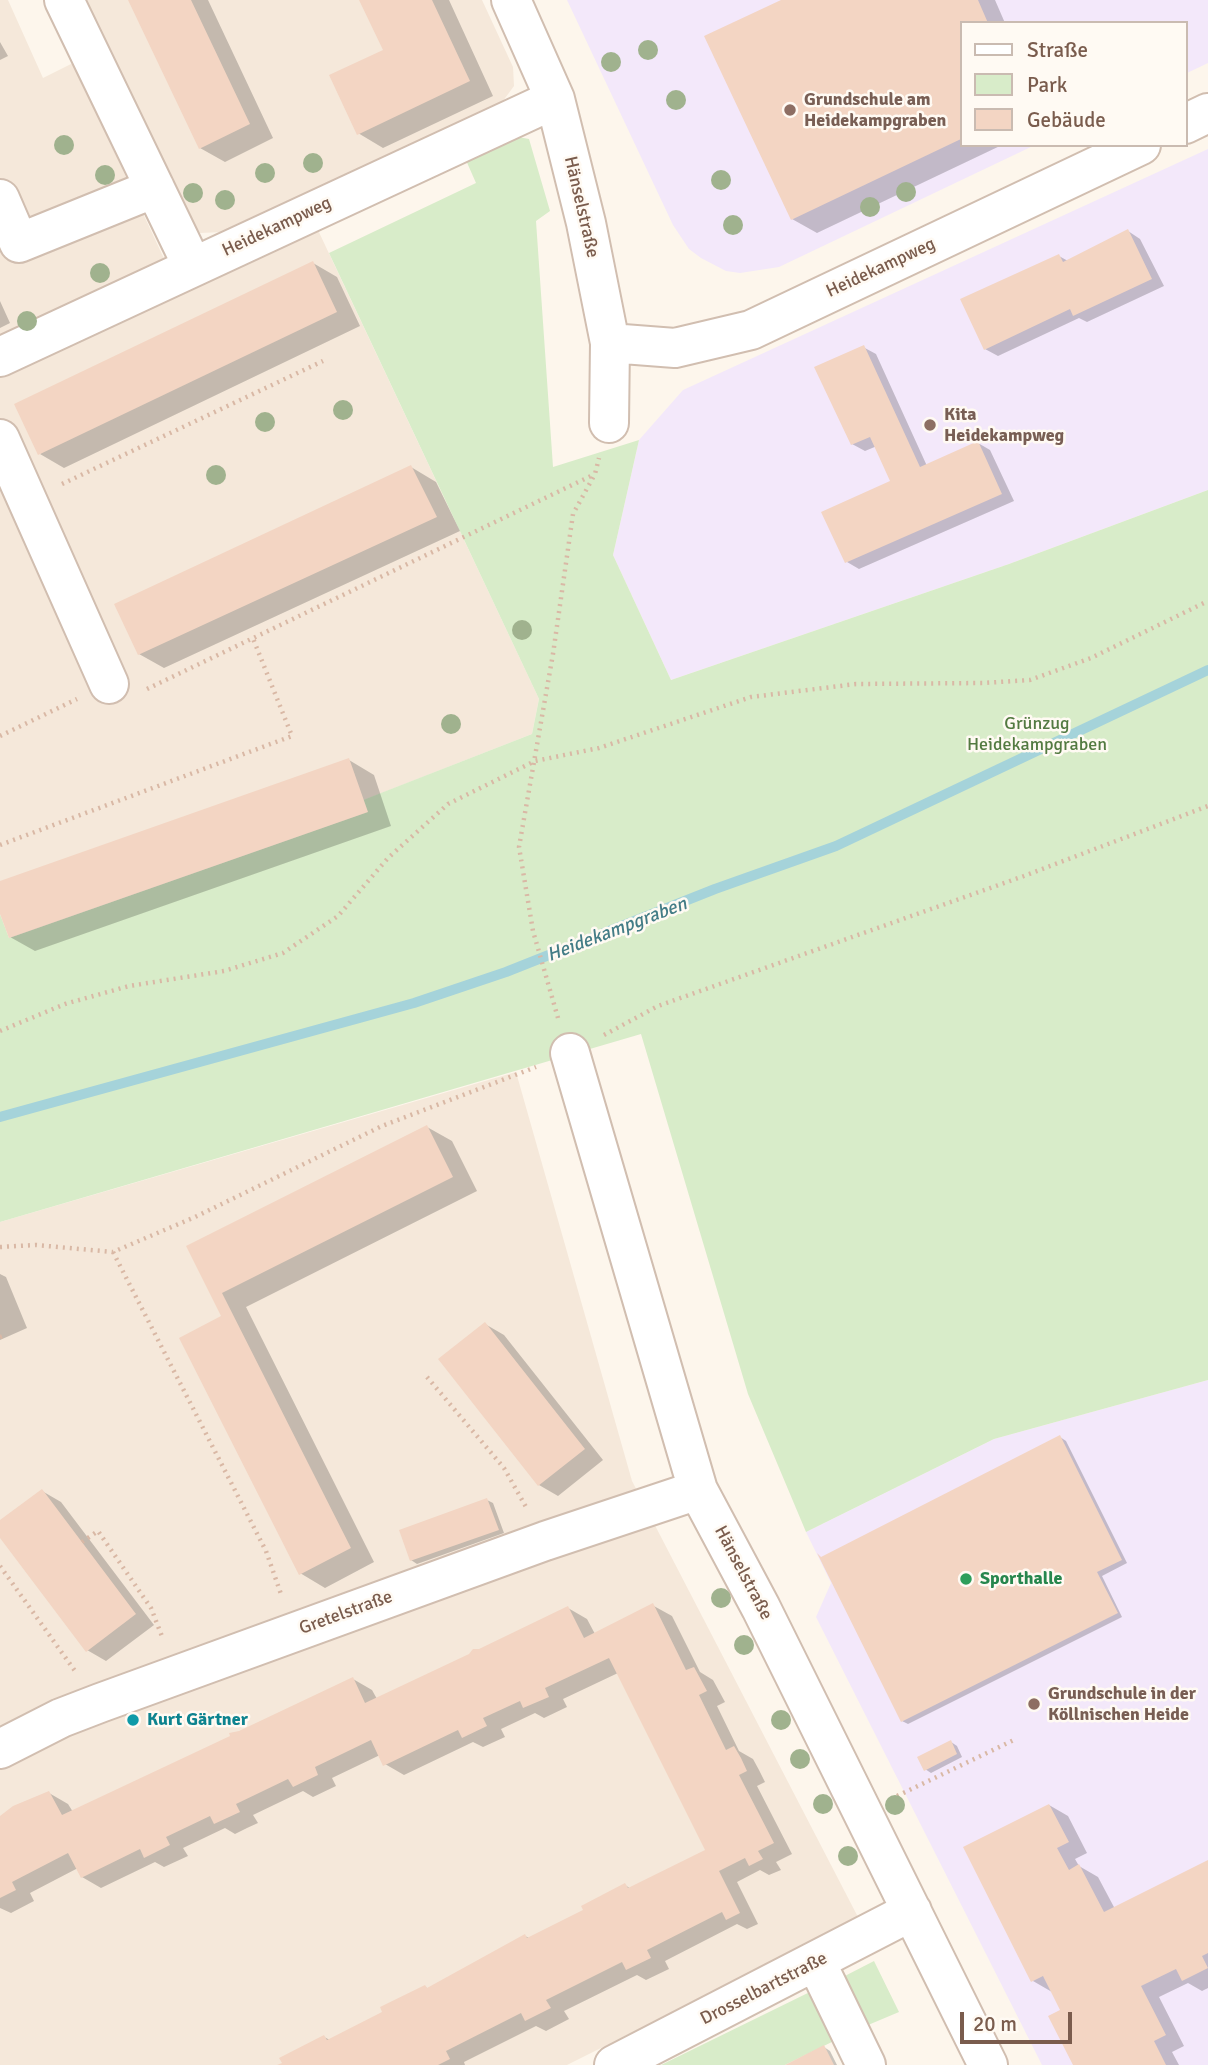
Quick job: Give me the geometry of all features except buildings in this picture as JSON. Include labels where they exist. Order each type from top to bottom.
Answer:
[{"type":"street","points":[[64,0],[192,265]]},
{"type":"street","name":"Hänselstraße","points":[[511,0],[555,99],[586,223],[610,343],[609,423]]},
{"type":"street","name":"Heidekampweg","points":[[0,357],[192,265],[555,99]]},
{"type":"street","points":[[1187,123],[1208,114]]},
{"type":"street","name":"Heidekampweg","points":[[610,343],[675,348],[751,330],[1137,147]]},
{"type":"street","points":[[0,199],[19,243],[155,188]]},
{"type":"street","points":[[0,439],[26,501],[127,687]]},
{"type":"street","name":"Hänselstraße","points":[[564,1038],[698,1490],[751,1587],[988,2065]]},
{"type":"street","name":"Gretelstraße","points":[[0,1749],[61,1718],[100,1703],[545,1541],[698,1490]]},
{"type":"street","name":"Drosselbartstraße","points":[[614,2065],[912,1911]]},
{"type":"street","points":[[816,1962],[866,2065]]},
{"type":"path","points":[[26,501],[323,361]]},
{"type":"path","points":[[564,1038],[533,932],[519,847],[573,514],[595,474],[609,423]]},
{"type":"path","points":[[0,736],[252,636],[595,474]]},
{"type":"path","points":[[0,1031],[90,996],[129,986],[224,971],[284,953],[338,916],[388,858],[448,804],[535,761],[599,748],[751,697],[856,684],[1030,680],[1091,658],[1208,601]]},
{"type":"path","points":[[0,845],[292,736],[252,636]]},
{"type":"path","points":[[0,1247],[36,1245],[113,1252],[195,1217],[564,1038],[1024,876],[1208,806]]},
{"type":"path","points":[[113,1252],[266,1551],[294,1632]]},
{"type":"path","points":[[427,1377],[504,1468],[545,1541]]},
{"type":"path","points":[[82,1542],[98,1531],[151,1608],[164,1642]]},
{"type":"path","points":[[0,1566],[100,1703]]},
{"type":"path","points":[[897,1796],[1016,1739]]},
{"type":"shaded area","points":[[0,0],[8,0],[43,78],[73,63],[180,293],[317,228],[539,699],[532,734],[364,800],[368,812],[9,938],[0,914]]},
{"type":"shaded area","points":[[78,0],[482,0],[513,67],[514,86],[500,105],[223,232],[200,233],[193,230]]},
{"type":"shaded area","name":"Grundschule am Heidekampgraben","points":[[567,0],[1208,0],[1208,63],[1187,73],[1187,21],[960,21],[960,147],[1031,147],[779,267],[740,273],[726,271],[689,249],[673,225]]},
{"type":"shaded area","name":"Kita Heidekampweg","points":[[1208,149],[1208,490],[1009,564],[671,680],[613,555],[639,440],[683,390]]},
{"type":"shaded area","points":[[516,1072],[632,1481],[859,1919],[567,2065],[0,2065],[0,1222]]},
{"type":"shaded area","name":"Grundschule in der Köllnischen Heide","points":[[1208,1380],[1208,2065],[1042,2065],[816,1617],[831,1583],[806,1532],[994,1439]]},
{"type":"green space","name":"Grünzug Heidekampgraben","points":[[513,136],[529,139],[550,211],[536,221],[553,467],[639,440],[613,555],[671,680],[1009,564],[1208,490],[1208,1380],[994,1439],[806,1532],[748,1394],[641,1034],[0,1222],[0,914],[9,938],[367,812],[363,800],[532,734],[539,699],[329,253],[476,183],[465,158]]},
{"type":"green space","points":[[874,1961],[899,2012],[861,2028],[839,1979]]},
{"type":"green space","points":[[818,1988],[840,2038],[785,2065],[661,2065]]},
{"type":"waterway","name":"Heidekampgraben","points":[[0,1117],[414,1003],[506,972],[715,889],[836,846],[1208,670]]},
{"type":"place","name":"Grundschule am Heidekampgraben","points":[[790,110]]},
{"type":"place","name":"Kita Heidekampweg","points":[[930,425]]},
{"type":"place","name":"Sporthalle","points":[[966,1579]]},
{"type":"place","name":"Grundschule in der Köllnischen Heide","points":[[1034,1704]]},
{"type":"place","name":"Kurt Gärtner","points":[[133,1720]]}]
